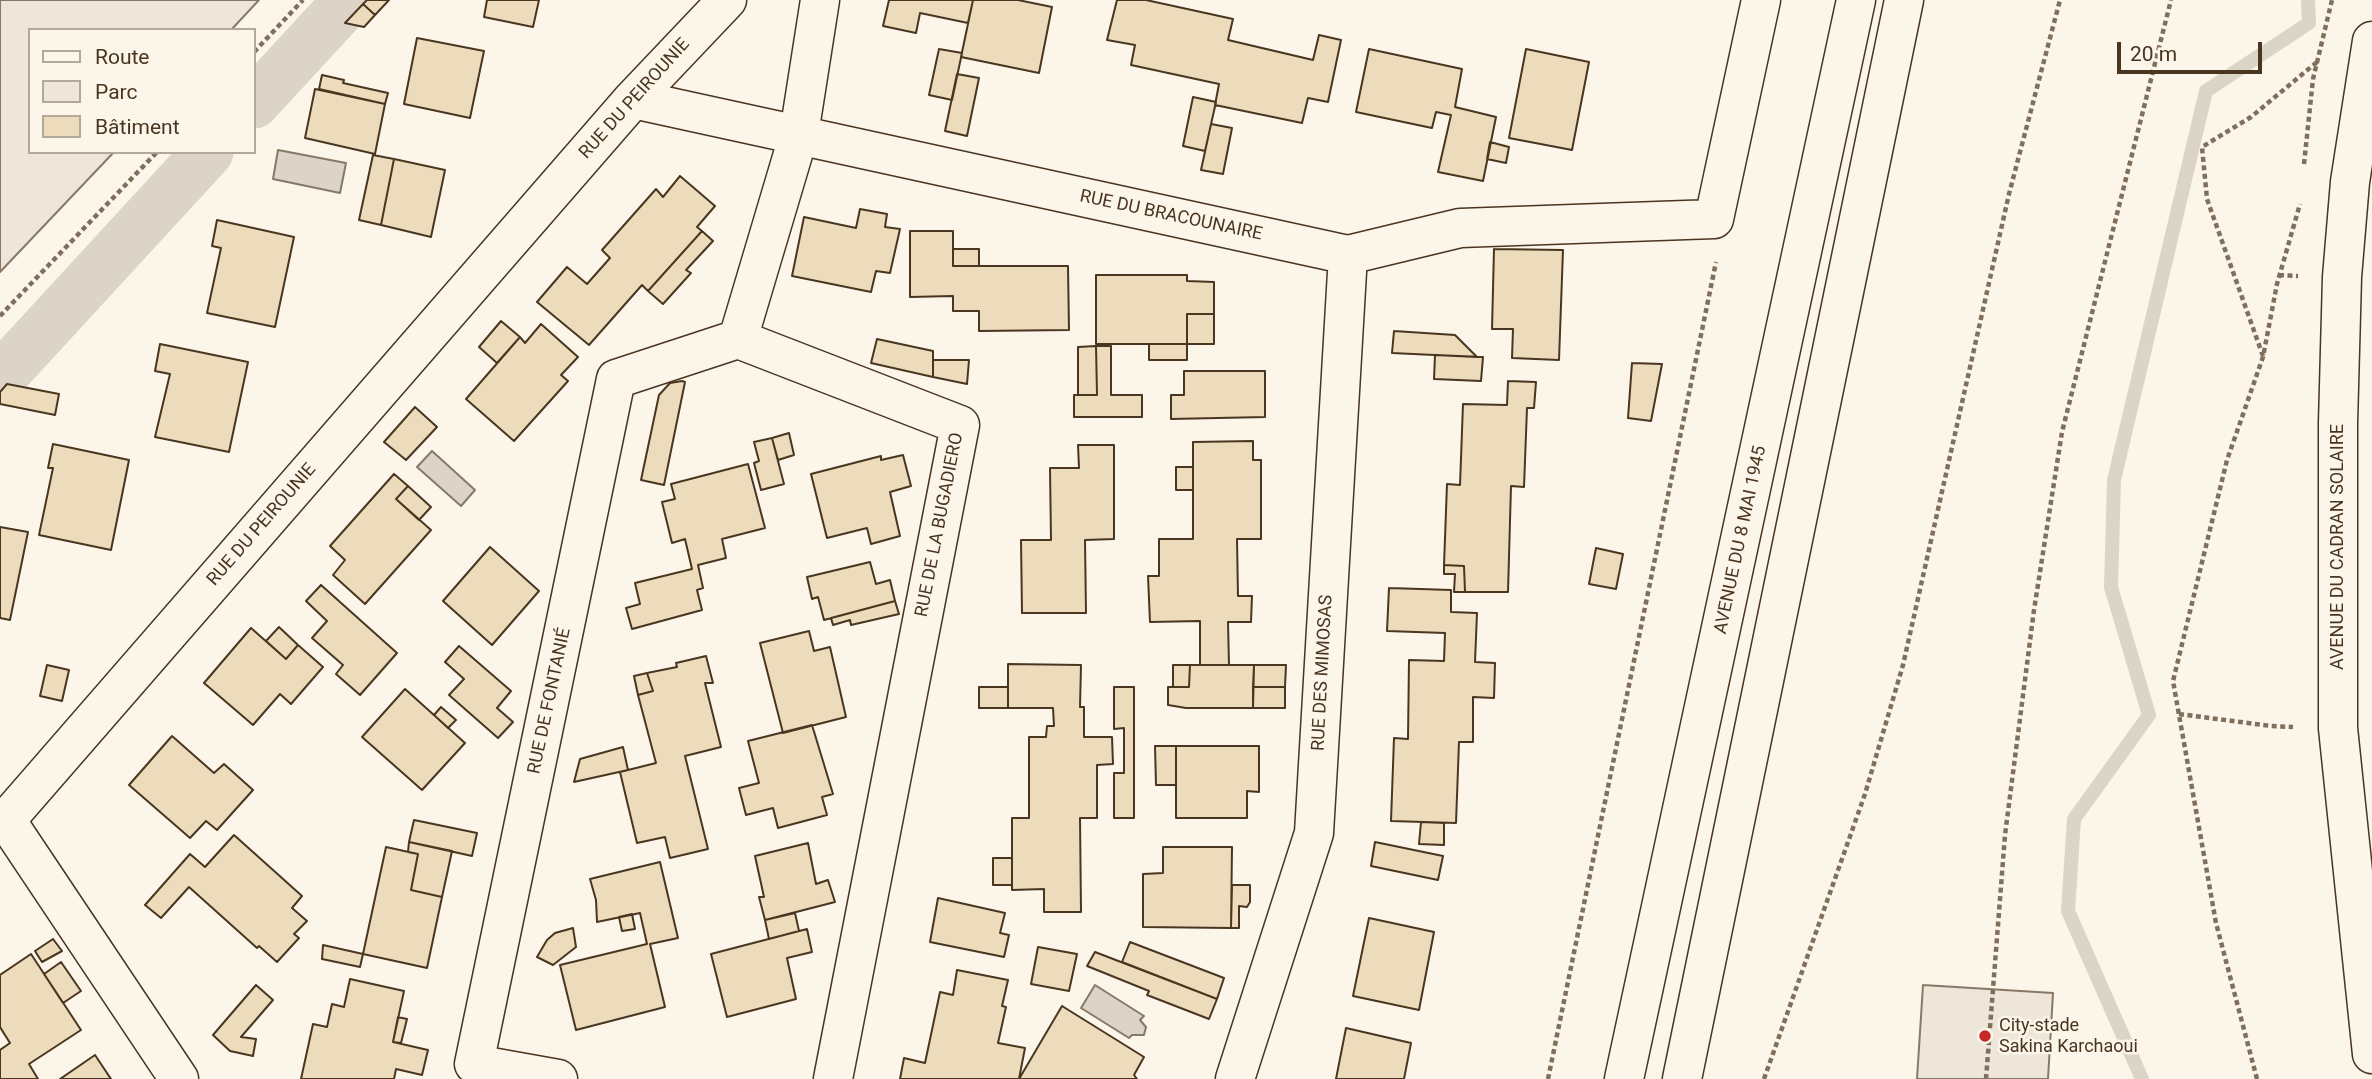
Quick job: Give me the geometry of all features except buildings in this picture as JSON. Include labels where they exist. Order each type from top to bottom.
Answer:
[{"type":"street","name":"RUE DU PEIROUNIE","points":[[179,1079],[3,823],[633,99],[727,0]]},
{"type":"street","points":[[738,339],[799,134],[820,0]]},
{"type":"street","points":[[1714,219],[1761,0]]},
{"type":"street","name":"AVENUE DU 8 MAI 1945","points":[[1624,1079],[1856,0]]},
{"type":"street","points":[[1682,1079],[1904,0]]},
{"type":"street","name":"AVENUE DU CADRAN SOLAIRE","points":[[2372,41],[2352,163],[2342,277],[2338,423],[2338,728],[2372,1054]]},
{"type":"street","name":"RUE DU BRACOUNAIRE","points":[[633,99],[1348,255],[1460,228],[1714,219]]},
{"type":"street","name":"RUE DES MIMOSAS","points":[[1235,1079],[1314,832],[1348,255]]},
{"type":"street","name":"RUE DE FONTANIÉ","points":[[558,1079],[474,1064],[616,379],[738,339]]},
{"type":"street","name":"RUE DE LA BUGADIERO","points":[[738,339],[960,425],[833,1079]]},
{"type":"path","points":[[256,50],[303,0]]},
{"type":"path","points":[[1764,1079],[1865,794],[1903,666],[2009,194],[2060,0]]},
{"type":"path","points":[[1986,1079],[2005,835],[2034,610],[2062,432],[2171,0]]},
{"type":"path","points":[[2303,169],[2313,79],[2332,0]]},
{"type":"path","points":[[2263,356],[2207,199],[2202,146],[2251,117],[2318,61]]},
{"type":"path","points":[[0,316],[155,154]]},
{"type":"path","points":[[2257,1079],[2216,923],[2173,681],[2227,460],[2263,356],[2277,284],[2301,195]]},
{"type":"path","points":[[1548,1079],[1717,262],[1714,219]]},
{"type":"path","points":[[2179,714],[2271,726],[2338,728]]},
{"type":"green space","points":[[0,0],[259,0],[233,28],[28,28],[28,154],[112,154],[0,272]]},
{"type":"green space","name":"City-stade Sakina Karchaoui","points":[[1923,985],[2053,993],[2048,1079],[1917,1079]]},
{"type":"shaded area","points":[[278,150],[346,163],[340,193],[273,179]]},
{"type":"shaded area","points":[[432,451],[475,490],[461,506],[417,467]]},
{"type":"shaded area","points":[[1095,985],[1144,1016],[1140,1020],[1146,1027],[1144,1035],[1132,1035],[1129,1038],[1081,1008]]},
{"type":"waterway","points":[[256,101],[349,0]]},
{"type":"waterway","points":[[2142,1079],[2068,911],[2074,819],[2149,715],[2111,587],[2114,480],[2206,91],[2309,23],[2308,0]]},
{"type":"waterway","points":[[0,378],[206,154]]},
{"type":"place","name":"City-stade Sakina Karchaoui","points":[[1985,1036]]}]
